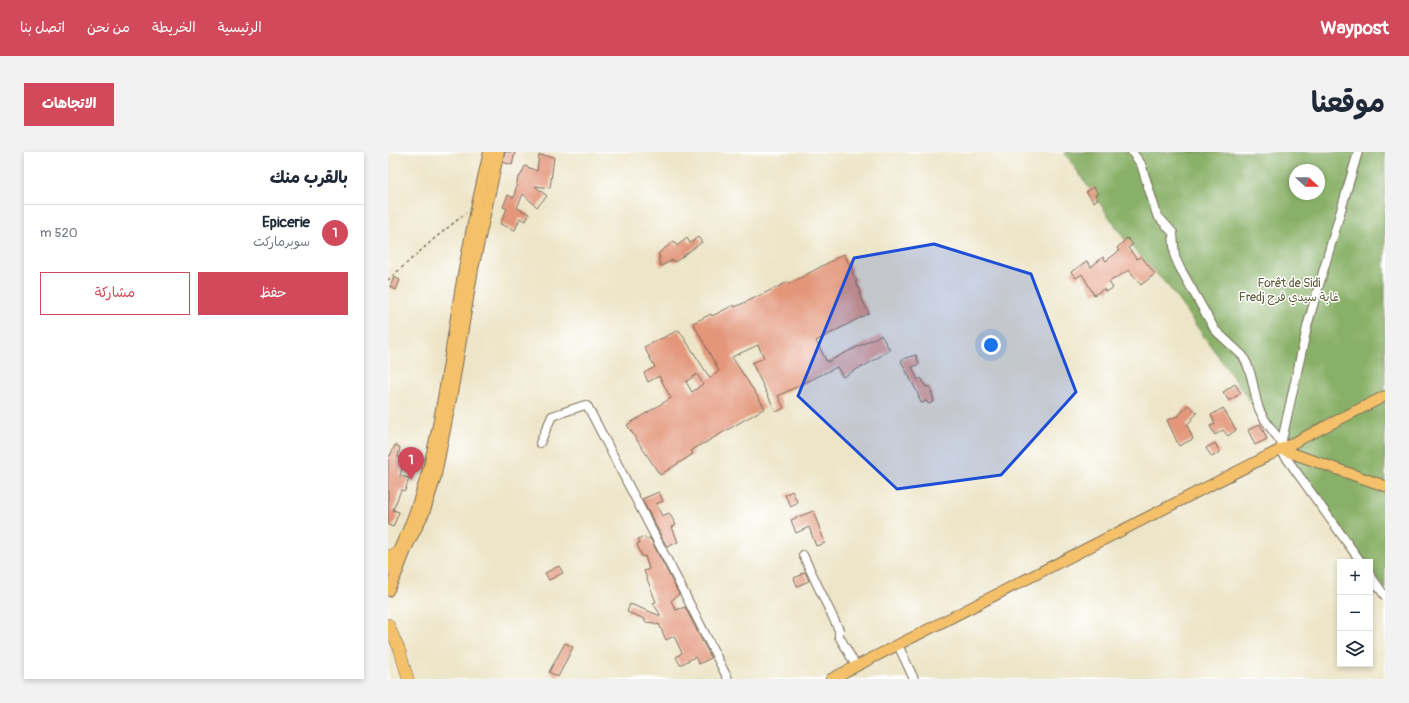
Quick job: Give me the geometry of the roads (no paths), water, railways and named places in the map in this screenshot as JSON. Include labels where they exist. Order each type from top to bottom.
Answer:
[{"type":"highway","points":[[388,624],[400,651],[408,679]]},
{"type":"highway","points":[[388,635],[394,649],[402,679]]},
{"type":"main road","points":[[388,591],[397,573],[420,498],[430,459],[443,395],[466,256],[489,152]]},
{"type":"main road","points":[[388,570],[392,554],[405,544],[428,503],[438,466],[473,269],[499,152]]},
{"type":"main road","points":[[831,679],[1281,446],[1385,396]]},
{"type":"main road","points":[[1281,446],[1385,486]]},
{"type":"street","points":[[1132,152],[1141,164],[1157,215],[1173,233],[1175,257],[1180,268],[1215,330],[1246,360],[1261,412],[1281,446],[1359,559]]},
{"type":"street","points":[[1281,446],[1308,322],[1358,152]]},
{"type":"street","points":[[540,443],[552,416],[585,405],[588,407],[728,679]]},
{"type":"street","points":[[803,555],[839,630],[839,636],[856,666]]},
{"type":"street","points":[[1373,579],[1385,596]]},
{"type":"street","points":[[898,645],[914,679]]},
{"type":"place","name":"Epicerie","points":[[411,480]]},
{"type":"park label","name":"Forêt de Sidi Fredj غابة سيدي فرج","points":[[1289,290]]}]
